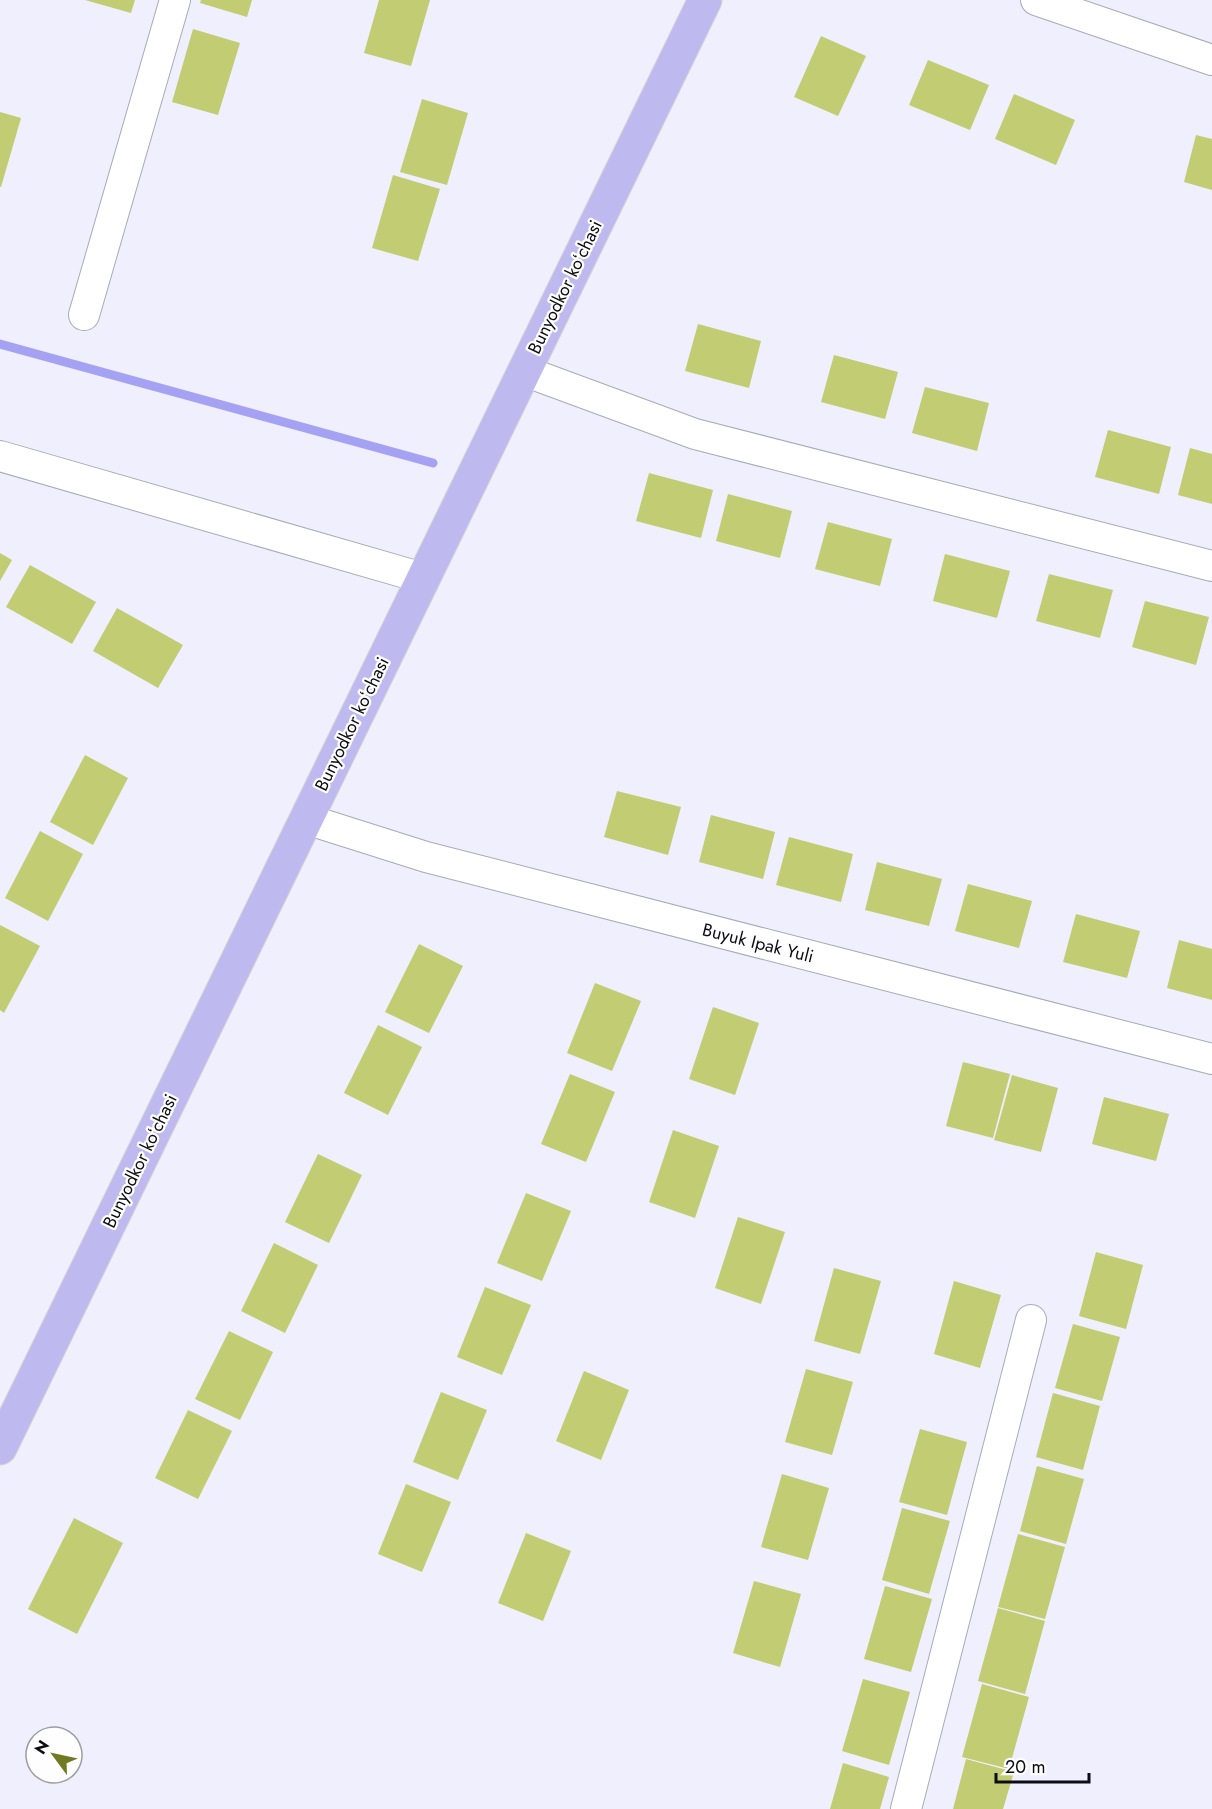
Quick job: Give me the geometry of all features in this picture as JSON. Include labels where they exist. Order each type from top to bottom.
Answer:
[{"type":"main road","name":"Bunyodkor koʻchasi","points":[[0,1448],[705,0]]},
{"type":"street","points":[[84,315],[175,0]]},
{"type":"street","points":[[1036,0],[1212,60]]},
{"type":"street","points":[[524,371],[695,434],[1212,566]]},
{"type":"street","points":[[0,456],[423,578]]},
{"type":"street","name":"Buyuk Ipak Yuli","points":[[306,819],[426,857],[1212,1059]]},
{"type":"street","points":[[906,1809],[1031,1320]]},
{"type":"building","points":[[85,0],[135,0],[131,13]]},
{"type":"building","points":[[201,0],[252,0],[247,17],[200,3]]},
{"type":"building","points":[[379,0],[430,0],[411,66],[364,53]]},
{"type":"building","points":[[193,29],[240,43],[218,115],[172,102]]},
{"type":"building","points":[[821,36],[866,56],[838,116],[794,97]]},
{"type":"building","points":[[928,60],[989,85],[970,130],[909,105]]},
{"type":"building","points":[[1014,94],[1075,120],[1056,165],[995,139]]},
{"type":"building","points":[[422,99],[468,113],[447,185],[400,172]]},
{"type":"building","points":[[0,112],[21,118],[1,187],[0,187]]},
{"type":"building","points":[[1196,135],[1212,139],[1212,190],[1184,182]]},
{"type":"building","points":[[393,175],[440,189],[418,261],[372,248]]},
{"type":"building","points":[[698,324],[761,341],[749,388],[685,371]]},
{"type":"building","points":[[834,355],[898,372],[885,419],[821,402]]},
{"type":"building","points":[[925,387],[989,403],[977,451],[912,433]]},
{"type":"building","points":[[1108,430],[1171,447],[1159,494],[1095,477]]},
{"type":"building","points":[[1190,448],[1212,454],[1212,504],[1178,495]]},
{"type":"building","points":[[649,473],[713,490],[701,538],[636,521]]},
{"type":"building","points":[[728,494],[792,511],[780,558],[716,541]]},
{"type":"building","points":[[828,522],[892,539],[880,586],[815,569]]},
{"type":"building","points":[[0,553],[12,560],[0,581]]},
{"type":"building","points":[[945,554],[1010,571],[997,618],[933,601]]},
{"type":"building","points":[[30,565],[96,602],[72,644],[6,607]]},
{"type":"building","points":[[1049,574],[1113,590],[1100,638],[1036,621]]},
{"type":"building","points":[[1145,601],[1209,617],[1196,665],[1132,647]]},
{"type":"building","points":[[117,608],[183,645],[158,688],[93,651]]},
{"type":"building","points":[[85,755],[128,778],[93,845],[50,822]]},
{"type":"building","points":[[617,791],[681,807],[668,855],[604,837]]},
{"type":"building","points":[[711,815],[775,832],[763,879],[699,862]]},
{"type":"building","points":[[40,831],[83,854],[48,921],[5,898]]},
{"type":"building","points":[[789,837],[853,854],[841,902],[776,885]]},
{"type":"building","points":[[877,862],[942,879],[929,926],[865,910]]},
{"type":"building","points":[[968,884],[1032,901],[1019,948],[955,931]]},
{"type":"building","points":[[1076,914],[1140,931],[1127,978],[1063,962]]},
{"type":"building","points":[[0,925],[40,946],[4,1013],[0,1010]]},
{"type":"building","points":[[1179,940],[1212,949],[1212,1000],[1167,988]]},
{"type":"building","points":[[419,944],[463,966],[429,1033],[385,1012]]},
{"type":"building","points":[[595,983],[641,1001],[612,1071],[567,1053]]},
{"type":"building","points":[[713,1007],[759,1023],[735,1095],[689,1079]]},
{"type":"building","points":[[378,1025],[422,1047],[388,1115],[344,1093]]},
{"type":"building","points":[[963,1062],[1010,1074],[993,1138],[946,1126]]},
{"type":"building","points":[[570,1074],[615,1092],[586,1162],[541,1144]]},
{"type":"building","points":[[1012,1075],[1058,1088],[1041,1152],[994,1140]]},
{"type":"building","points":[[1104,1097],[1169,1114],[1156,1161],[1092,1144]]},
{"type":"building","points":[[673,1130],[719,1146],[695,1218],[649,1202]]},
{"type":"building","points":[[318,1154],[362,1175],[329,1243],[285,1222]]},
{"type":"building","points":[[526,1193],[571,1211],[542,1281],[497,1263]]},
{"type":"building","points":[[738,1217],[785,1232],[761,1304],[715,1288]]},
{"type":"building","points":[[274,1243],[318,1265],[285,1333],[241,1311]]},
{"type":"building","points":[[1096,1252],[1143,1265],[1126,1329],[1079,1316]]},
{"type":"building","points":[[834,1268],[881,1281],[860,1354],[814,1341]]},
{"type":"building","points":[[954,1281],[1001,1295],[980,1368],[934,1354]]},
{"type":"building","points":[[485,1287],[531,1305],[502,1375],[457,1357]]},
{"type":"building","points":[[1073,1324],[1120,1337],[1102,1401],[1055,1388]]},
{"type":"building","points":[[229,1331],[273,1352],[240,1420],[195,1399]]},
{"type":"building","points":[[806,1369],[853,1382],[832,1455],[785,1442]]},
{"type":"building","points":[[584,1371],[629,1390],[601,1460],[556,1441]]},
{"type":"building","points":[[441,1392],[487,1410],[458,1480],[413,1462]]},
{"type":"building","points":[[1053,1393],[1100,1406],[1083,1470],[1036,1457]]},
{"type":"building","points":[[188,1410],[232,1431],[198,1499],[155,1478]]},
{"type":"building","points":[[920,1429],[967,1442],[947,1515],[899,1502]]},
{"type":"building","points":[[1037,1466],[1084,1479],[1066,1544],[1020,1531]]},
{"type":"building","points":[[782,1474],[829,1488],[808,1560],[761,1547]]},
{"type":"building","points":[[406,1484],[451,1502],[422,1572],[378,1554]]},
{"type":"building","points":[[902,1508],[950,1521],[929,1594],[882,1580]]},
{"type":"building","points":[[74,1518],[123,1543],[77,1634],[28,1609]]},
{"type":"building","points":[[526,1533],[571,1551],[543,1621],[498,1603]]},
{"type":"building","points":[[1018,1534],[1065,1547],[1045,1619],[998,1607]]},
{"type":"building","points":[[754,1581],[801,1594],[780,1667],[733,1653]]},
{"type":"building","points":[[885,1586],[932,1599],[911,1672],[864,1659]]},
{"type":"building","points":[[998,1608],[1045,1621],[1025,1694],[978,1681]]},
{"type":"building","points":[[863,1679],[910,1692],[889,1765],[842,1751]]},
{"type":"building","points":[[982,1684],[1029,1697],[1009,1769],[962,1757]]},
{"type":"building","points":[[966,1759],[1014,1772],[1003,1809],[953,1809]]},
{"type":"building","points":[[843,1763],[889,1777],[880,1809],[830,1809]]},
{"type":"waterway","points":[[0,344],[433,463]]}]
